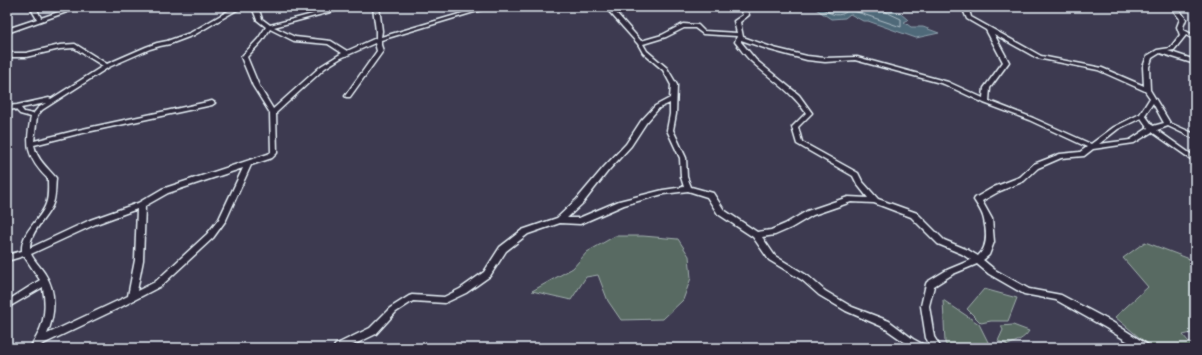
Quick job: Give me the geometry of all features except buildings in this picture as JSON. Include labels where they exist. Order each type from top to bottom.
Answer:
[{"type":"street","points":[[33,7],[40,20]]},
{"type":"street","points":[[7,32],[78,7]]},
{"type":"street","points":[[37,345],[48,320],[48,298],[45,281],[26,253],[26,242],[49,204],[52,178],[39,167],[32,156],[31,128],[34,116],[40,109],[55,98],[107,66],[148,48],[159,44],[168,44],[192,34],[238,7]]},
{"type":"street","points":[[255,7],[260,20],[269,27],[294,40],[329,42],[347,54]]},
{"type":"street","points":[[7,258],[26,253],[93,222],[141,205],[165,191],[270,156],[274,153],[273,113],[260,96],[248,70],[244,57],[260,40],[269,27],[346,7]]},
{"type":"street","points":[[348,96],[380,51],[376,7]]},
{"type":"street","points":[[608,7],[640,43],[645,52],[665,69],[674,85],[673,114],[670,130],[683,158],[684,177],[688,189]]},
{"type":"street","points":[[742,7],[746,15],[737,21],[740,36],[738,42],[754,61],[794,92],[802,101],[809,113],[795,127],[799,143],[856,175],[859,182],[875,200]]},
{"type":"street","points":[[965,7],[969,18],[1039,57],[1100,69],[1147,90],[1168,124],[1195,137]]},
{"type":"street","points":[[1174,7],[1183,19],[1180,28],[1195,38]]},
{"type":"street","points":[[273,113],[323,67],[347,54],[379,39],[483,8]]},
{"type":"street","points":[[640,43],[664,36],[683,26],[696,26],[703,32],[740,36],[740,38],[772,49],[807,58],[825,60],[854,58],[946,83],[986,102],[1032,119],[1092,147],[1132,142],[1152,129],[1168,124]]},
{"type":"street","points":[[986,102],[987,88],[1006,62],[988,29]]},
{"type":"street","points":[[1147,90],[1146,67],[1149,57],[1159,50],[1172,49],[1183,35],[1183,31]]},
{"type":"street","points":[[7,55],[26,55],[55,48],[75,46],[107,66]]},
{"type":"street","points":[[1159,50],[1195,62]]},
{"type":"street","points":[[7,108],[55,98]]},
{"type":"street","points":[[937,348],[930,338],[925,306],[930,284],[950,272],[978,260],[986,253],[990,242],[988,219],[978,200],[997,189],[1022,179],[1036,166],[1060,156],[1082,154],[1116,128],[1142,115],[1153,98]]},
{"type":"street","points":[[560,220],[580,201],[606,169],[629,145],[643,122],[657,107],[673,99]]},
{"type":"street","points":[[31,144],[85,130],[212,103]]},
{"type":"street","points":[[17,107],[22,113],[34,116]]},
{"type":"street","points":[[1142,115],[1152,129],[1195,160]]},
{"type":"street","points":[[37,345],[158,284],[210,236],[222,220],[248,164]]},
{"type":"street","points":[[338,348],[373,331],[393,310],[412,298],[445,300],[464,291],[487,274],[503,249],[525,232],[560,220],[580,221],[622,203],[663,192],[688,189],[710,195],[721,212],[756,235],[772,258],[805,278],[822,293],[849,309],[886,324],[910,342],[921,348]]},
{"type":"street","points":[[756,235],[772,233],[788,226],[810,213],[851,199],[875,200],[914,215],[942,242],[965,252],[978,260],[992,272],[1027,292],[1058,297],[1109,325],[1145,348]]},
{"type":"street","points":[[132,298],[139,260],[141,205]]},
{"type":"street","points":[[7,305],[45,281]]},
{"type":"green space","points":[[615,236],[643,236],[678,239],[689,256],[691,278],[683,300],[663,319],[621,320],[608,301],[598,275],[586,277],[571,300],[532,291],[573,268],[587,252]]},
{"type":"green space","points":[[1145,242],[1195,261],[1195,332],[1183,335],[1194,348],[1152,348],[1115,317],[1148,287],[1123,258]]},
{"type":"green space","points":[[984,289],[1017,298],[1008,321],[991,321],[981,323],[967,309]]},
{"type":"green space","points":[[943,300],[979,324],[991,348],[948,348],[945,343]]},
{"type":"green space","points":[[1013,325],[1029,331],[1023,338],[1008,345],[998,341],[1003,330],[1001,326]]},
{"type":"water","points":[[813,7],[882,7],[900,13],[908,20],[904,22],[911,27],[923,27],[939,33],[916,38],[868,21],[863,21],[850,14],[845,18],[831,19]]}]
